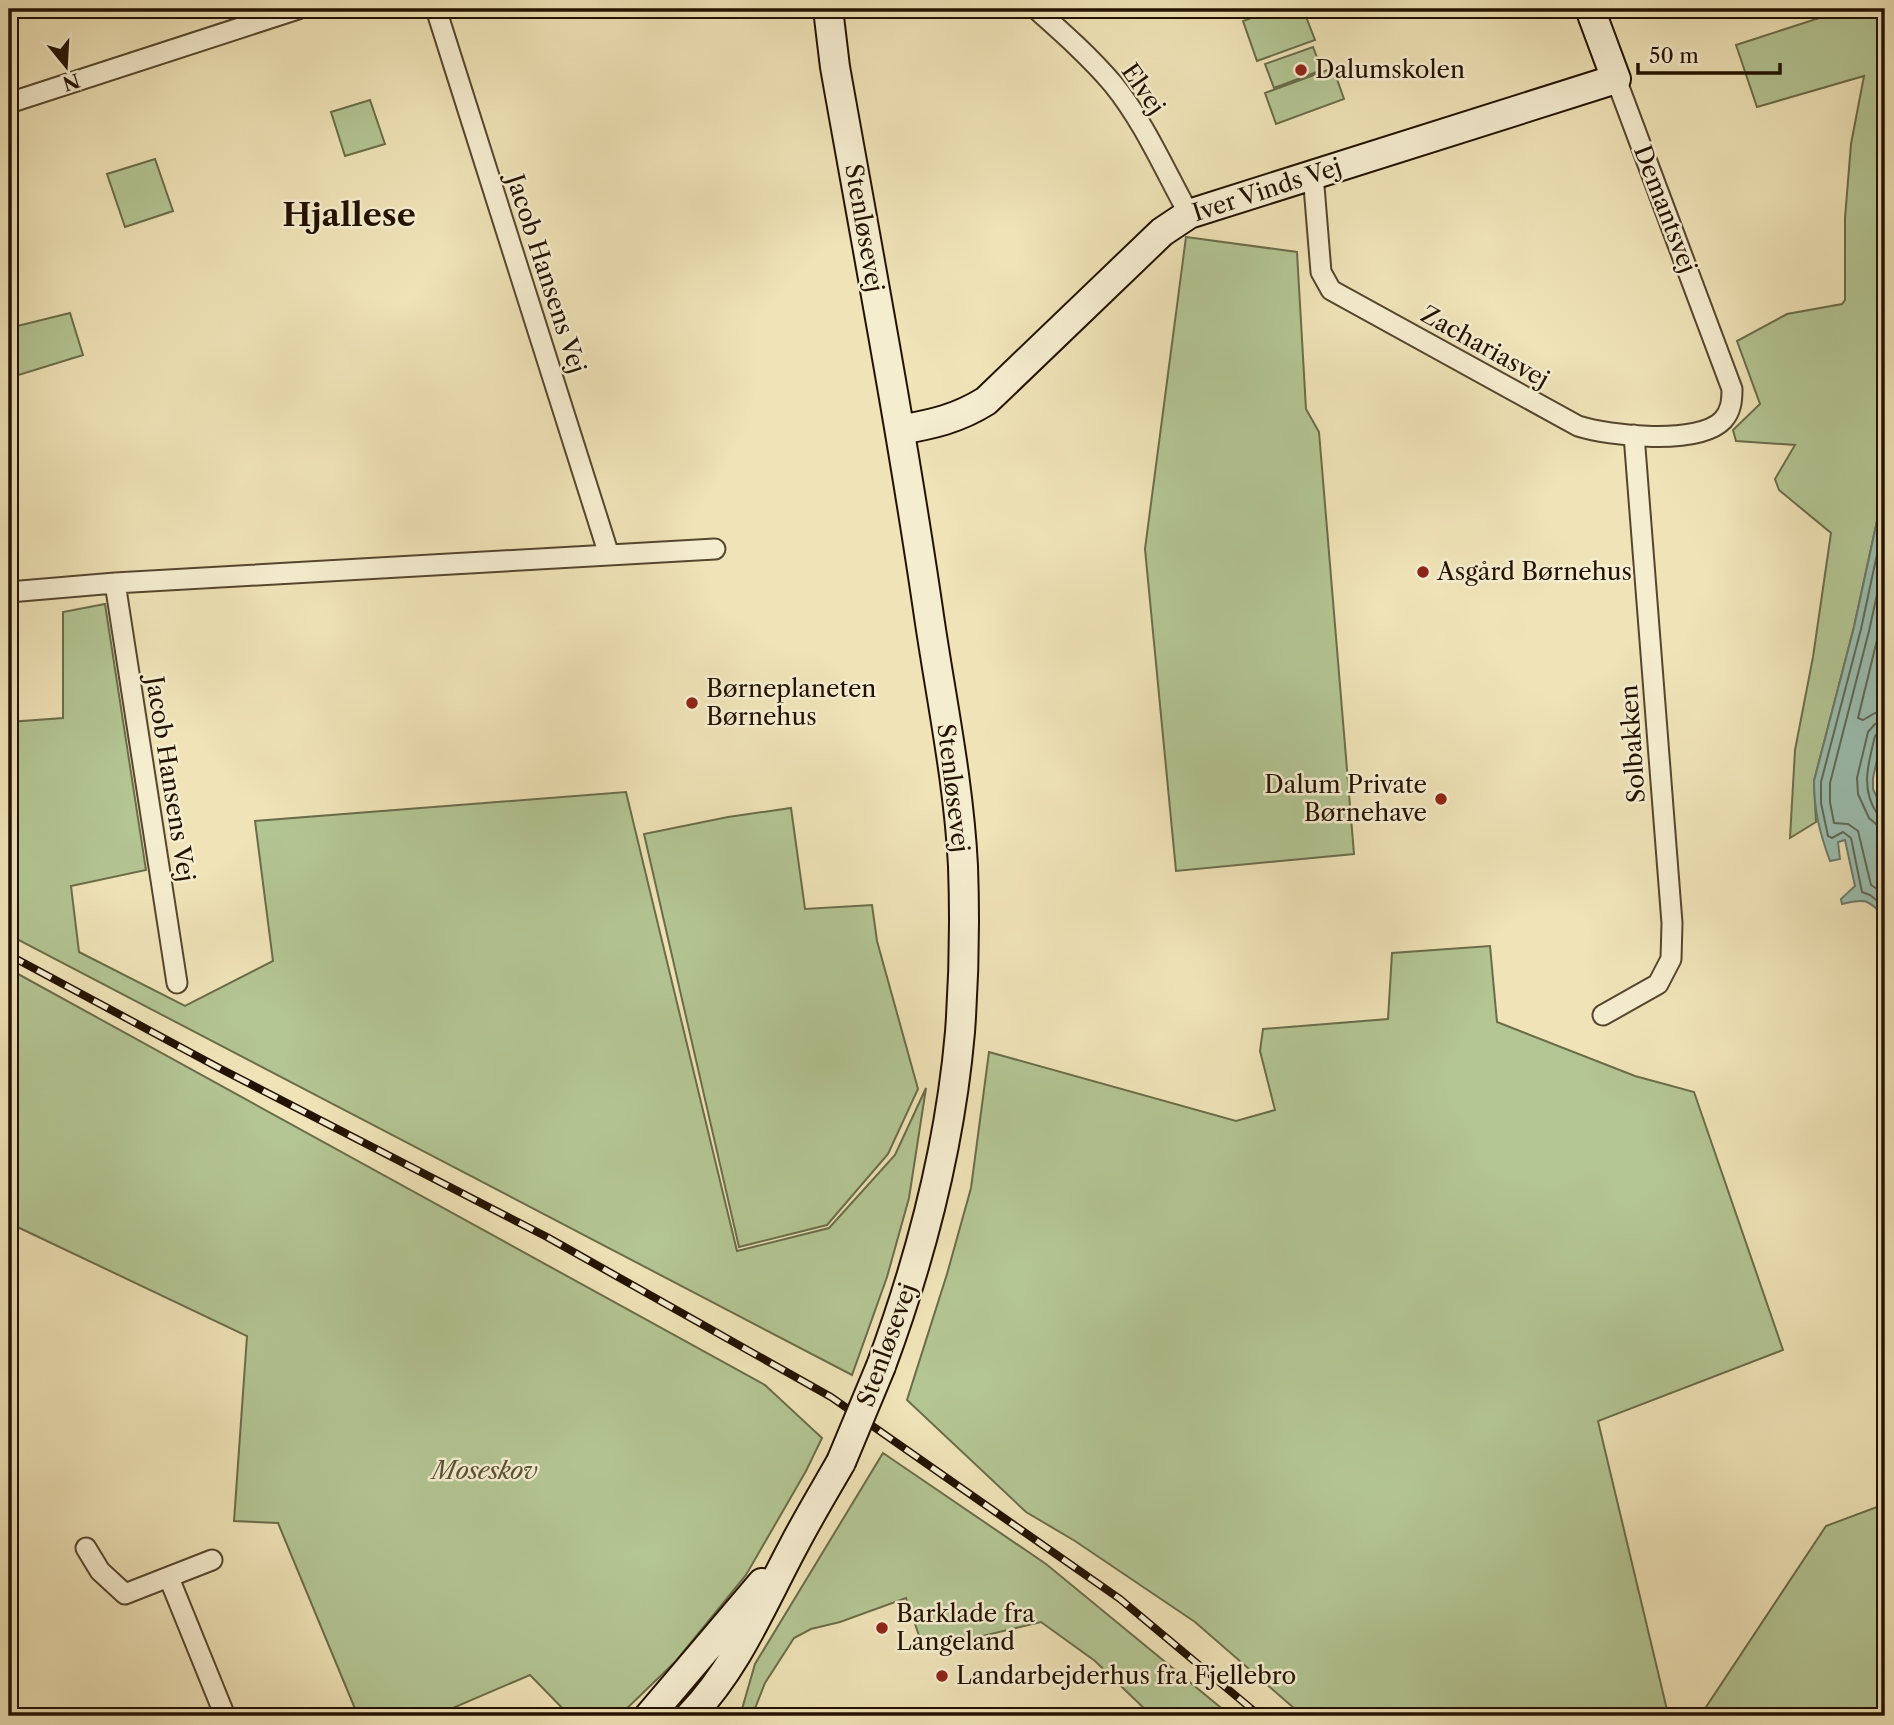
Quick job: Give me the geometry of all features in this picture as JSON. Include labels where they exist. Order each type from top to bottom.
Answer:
[{"type":"street","points":[[9,103],[298,9]]},
{"type":"street","name":"Jacob Hansens Vej","points":[[436,9],[609,555]]},
{"type":"street","name":"Stenløsevej","points":[[690,1716],[745,1642],[793,1546],[841,1462],[881,1366],[918,1257],[944,1145],[958,1043],[963,974],[962,863],[954,786],[900,430],[835,67],[828,9]]},
{"type":"street","name":"Elvej","points":[[1036,9],[1086,55],[1114,86],[1138,122],[1189,214]]},
{"type":"street","name":"Demantsvej","points":[[1590,9],[1732,389],[1729,411]]},
{"type":"street","name":"Iver Vinds Vej","points":[[900,430],[964,415],[986,401],[1162,232],[1189,214],[1616,79]]},
{"type":"street","name":"Zachariasvej","points":[[1313,174],[1321,272],[1331,290],[1578,426],[1607,433],[1688,435],[1716,426],[1729,411]]},
{"type":"street","name":"Solbakken","points":[[1603,1014],[1658,984],[1671,959],[1672,923],[1634,435]]},
{"type":"street","points":[[9,592],[115,583],[715,549]]},
{"type":"street","name":"Jacob Hansens Vej","points":[[115,583],[177,983]]},
{"type":"street","points":[[669,1716],[734,1634],[793,1546]]},
{"type":"street","name":"Stenløsevej","points":[[649,1716],[793,1546]]},
{"type":"street","points":[[86,1548],[100,1571],[125,1594],[212,1560]]},
{"type":"street","points":[[169,1578],[225,1716]]},
{"type":"green space","points":[[1277,9],[1303,9],[1315,40],[1257,61],[1243,21]]},
{"type":"green space","points":[[1847,9],[1885,9],[1885,484],[1854,627],[1814,781],[1816,822],[1790,838],[1795,750],[1813,657],[1831,533],[1779,490],[1775,479],[1795,445],[1736,441],[1733,430],[1760,404],[1737,341],[1787,314],[1842,304],[1845,300],[1845,218],[1851,144],[1864,76],[1757,107],[1736,45]]},
{"type":"green space","points":[[1313,47],[1322,70],[1274,88],[1265,64]]},
{"type":"green space","points":[[1333,68],[1344,99],[1276,124],[1265,93]]},
{"type":"green space","points":[[370,100],[385,144],[345,156],[331,112]]},
{"type":"green space","points":[[155,159],[173,211],[125,227],[107,174]]},
{"type":"green space","points":[[1186,237],[1297,252],[1306,409],[1319,432],[1354,854],[1176,871],[1145,549]]},
{"type":"green space","points":[[70,313],[83,355],[9,378],[9,328]]},
{"type":"green space","points":[[105,604],[146,870],[71,886],[79,952],[185,1006],[273,961],[255,821],[626,792],[737,1251],[829,1228],[895,1155],[926,1088],[909,1198],[887,1277],[852,1375],[9,935],[9,722],[63,718],[63,612]]},
{"type":"green space","points":[[791,808],[805,909],[872,905],[877,941],[918,1089],[888,1154],[827,1225],[739,1247],[644,834],[728,817]]},
{"type":"green space","points":[[1490,946],[1497,1022],[1635,1076],[1694,1092],[1783,1350],[1598,1421],[1668,1714],[1704,1710],[1826,1526],[1885,1504],[1885,1716],[1303,1716],[1195,1622],[1075,1541],[1026,1512],[907,1400],[971,1188],[989,1052],[1236,1121],[1275,1110],[1260,1051],[1263,1029],[1388,1019],[1392,953]]},
{"type":"green space","name":"Moseskov","points":[[9,969],[765,1385],[822,1438],[746,1575],[676,1661],[619,1716],[570,1716],[530,1675],[448,1710],[450,1716],[358,1716],[278,1523],[234,1521],[247,1336],[9,1223]]},
{"type":"green space","points":[[883,1453],[1046,1564],[1231,1716],[1152,1716],[1095,1661],[1041,1622],[924,1650],[906,1598],[840,1622],[811,1629],[794,1638],[765,1683],[752,1716],[740,1716],[755,1664]]},
{"type":"water","points":[[1885,484],[1885,724],[1873,789],[1885,815],[1885,917],[1866,902],[1842,904],[1841,899],[1855,886],[1845,840],[1838,842],[1840,859],[1830,861],[1818,822],[1814,781],[1854,627]]},
{"type":"railway","points":[[9,955],[221,1069],[547,1237],[831,1397],[1120,1599],[1260,1716]]},
{"type":"place","name":"Dalumskolen","points":[[1301,70]]},
{"type":"place","name":"Asgård Børnehus","points":[[1423,572]]},
{"type":"place","name":"Børneplaneten Børnehus","points":[[692,703]]},
{"type":"place","name":"Dalum Private Børnehave","points":[[1441,799]]},
{"type":"place","name":"Barklade fra Langeland","points":[[882,1628]]},
{"type":"place","name":"Landarbejderhus fra Fjellebro","points":[[942,1676]]},
{"type":"district","name":"Hjallese","points":[[349,215]]}]
